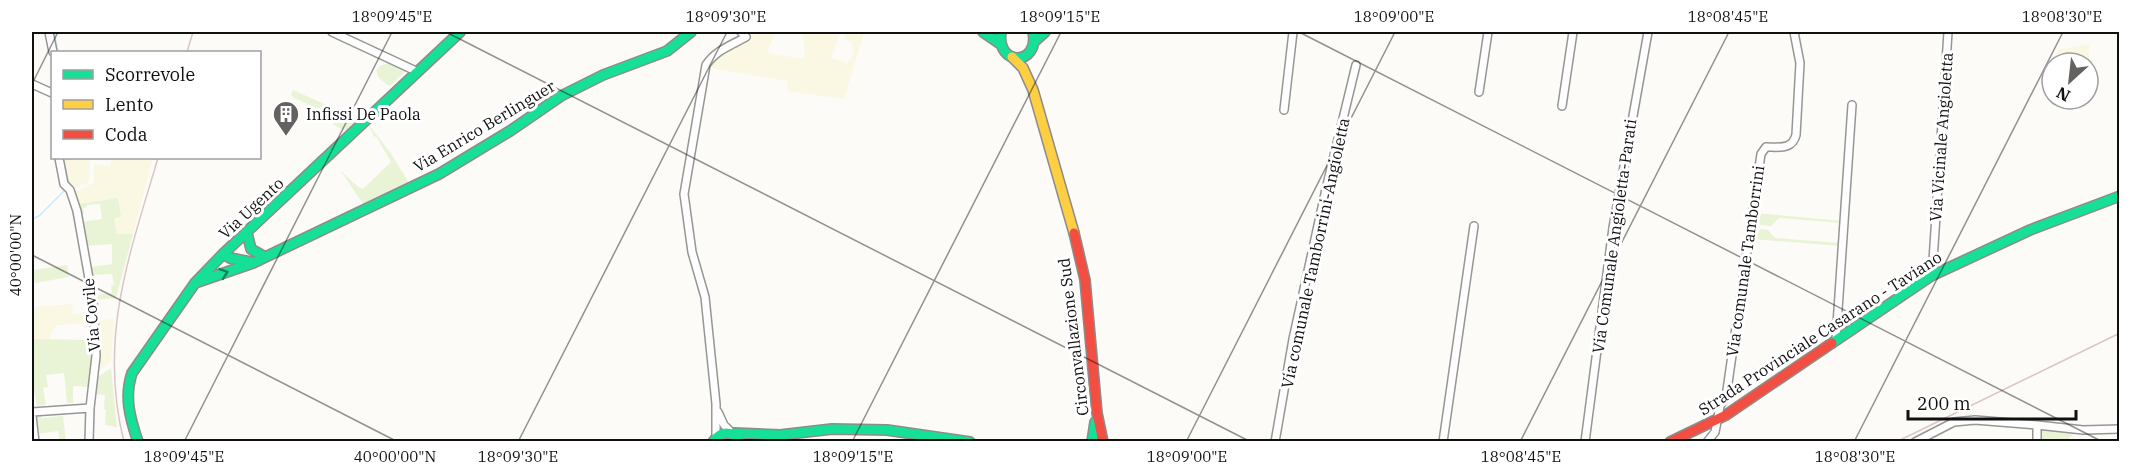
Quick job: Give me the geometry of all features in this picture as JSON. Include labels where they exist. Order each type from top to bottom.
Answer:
[{"type":"street","points":[[49,32],[53,51]]},
{"type":"street","points":[[332,32],[418,72]]},
{"type":"street","name":"Via Ugento","points":[[138,441],[127,404],[130,376],[195,283],[460,32]]},
{"type":"street","name":"Via Enrico Berlinguer","points":[[195,283],[254,263],[439,174],[510,131],[561,96],[603,75],[667,51],[689,32]]},
{"type":"street","points":[[736,32],[736,42]]},
{"type":"street","name":"Circonvallazione Sud","points":[[983,32],[999,43],[1004,52],[1023,68],[1033,90],[1070,213],[1085,280],[1097,413],[1104,441]]},
{"type":"street","points":[[999,43],[1001,32]]},
{"type":"street","points":[[1034,36],[1045,32]]},
{"type":"street","points":[[1284,110],[1293,32]]},
{"type":"street","points":[[1479,92],[1488,32]]},
{"type":"street","points":[[1562,106],[1573,32]]},
{"type":"street","name":"Via Comunale Angioletta-Parati","points":[[1585,441],[1612,228],[1648,32]]},
{"type":"street","name":"Via comunale Tamborrini","points":[[1707,441],[1715,432],[1720,406],[1726,396],[1761,154],[1766,147],[1789,147],[1794,143],[1796,135],[1800,63],[1794,32]]},
{"type":"street","name":"Via Vicinale Angioletta","points":[[1931,276],[1928,268],[1933,261],[1948,32]]},
{"type":"street","points":[[714,440],[716,404],[705,297],[692,252],[684,195],[706,65],[713,56],[736,42],[744,34]]},
{"type":"street","name":"Circonvallazione Sud","points":[[1033,90],[1030,53],[1034,36]]},
{"type":"street","points":[[1012,57],[1022,58],[1030,53]]},
{"type":"street","name":"Via comunale Tamborrini-Angioletta","points":[[1275,441],[1293,339],[1356,65]]},
{"type":"street","points":[[32,84],[51,93]]},
{"type":"street","points":[[1836,339],[1852,105]]},
{"type":"street","name":"Via Covile","points":[[59,159],[64,184],[70,190],[77,211],[93,301],[96,356],[89,441]]},
{"type":"street","name":"Strada Provinciale Casarano - Taviano","points":[[1670,441],[1716,421],[1931,276],[2030,230],[2120,196]]},
{"type":"street","points":[[1443,441],[1474,226]]},
{"type":"street","points":[[247,233],[247,245],[252,253],[265,257]]},
{"type":"street","points":[[223,254],[230,258],[254,263]]},
{"type":"street","points":[[716,404],[721,420],[740,441]]},
{"type":"street","points":[[35,441],[32,414],[90,408]]},
{"type":"street","points":[[1092,441],[1097,413]]},
{"type":"street","points":[[1915,441],[1954,422],[1975,420],[2083,430],[2120,429]]},
{"type":"street","points":[[2037,425],[2037,441]]},
{"type":"street","points":[[714,440],[723,432],[780,435],[832,429],[887,430],[970,441]]},
{"type":"street","points":[[764,441],[780,435]]},
{"type":"shaded area","points":[[758,32],[777,32],[769,46],[768,53],[803,59],[805,51],[802,32],[841,32],[831,58],[848,63],[853,55],[853,48],[851,43],[844,38],[846,32],[864,32],[844,99],[787,91],[788,81],[710,68],[715,59]]},
{"type":"shaded area","points":[[2089,44],[2089,51],[2058,50]]},
{"type":"shaded area","points":[[62,159],[90,159],[89,180],[87,183],[71,188]]},
{"type":"shaded area","points":[[112,159],[153,159],[133,234],[117,235],[114,219],[121,218],[118,198],[78,204],[75,192],[94,183],[94,164],[110,166]]},
{"type":"shaded area","points":[[72,304],[73,314],[90,312],[90,323],[57,325],[50,339],[33,339],[35,307]]},
{"type":"shaded area","points":[[114,319],[111,362],[98,370],[98,320]]},
{"type":"green space","points":[[391,60],[408,69],[390,86],[380,79],[377,68],[381,70],[378,67]]},
{"type":"green space","points":[[293,90],[362,121],[349,133],[334,125],[330,114],[294,98],[291,95]]},
{"type":"green space","points":[[369,125],[392,155],[409,183],[364,205],[340,170],[363,189],[391,162],[376,136],[374,137]]},
{"type":"green space","points":[[118,198],[121,217],[114,219],[117,234],[133,234],[116,298],[95,300],[95,295],[112,293],[111,285],[114,285],[112,274],[91,275],[87,250],[91,267],[112,264],[112,244],[86,246],[81,222],[102,219],[100,204],[87,205],[83,208],[84,214],[80,214],[78,204]]},
{"type":"green space","points":[[1755,213],[1842,221],[1841,223],[1779,218],[1771,226],[1761,225],[1754,221]]},
{"type":"green space","points":[[1760,229],[1768,230],[1775,238],[1840,243],[1840,246],[1752,239],[1753,233],[1758,233]]},
{"type":"green space","points":[[67,265],[69,277],[35,283],[33,270]]},
{"type":"green space","points":[[33,339],[93,340],[93,365],[89,387],[73,386],[73,403],[67,403],[64,373],[46,375],[48,387],[43,388],[46,405],[37,406],[32,385]]},
{"type":"green space","points":[[111,368],[117,427],[105,425],[105,395],[95,394],[99,376]]},
{"type":"green space","points":[[41,415],[41,418],[63,416],[66,441],[60,441],[58,431],[38,434],[36,416]]},
{"type":"green space","points":[[2041,428],[2073,431],[2074,434],[2069,441],[2039,441]]},
{"type":"waterway","points":[[54,32],[58,51]]},
{"type":"waterway","points":[[63,159],[69,184]]},
{"type":"waterway","points":[[32,219],[39,216],[65,190]]},
{"type":"railway","points":[[187,51],[193,32]]},
{"type":"railway","points":[[124,442],[117,404],[114,368],[120,298],[158,159]]},
{"type":"railway","points":[[1896,442],[2120,333]]},
{"type":"traffic: fast","points":[[138,442],[129,408],[128,391],[132,373],[195,283],[460,32]]},
{"type":"traffic: fast","points":[[195,283],[253,263],[439,174],[510,131],[561,96],[603,75],[667,51],[691,32]]},
{"type":"traffic: fast","points":[[983,32],[999,43]]},
{"type":"traffic: fast","points":[[1001,32],[1001,43],[1005,52],[1018,58],[1030,51],[1033,32]]},
{"type":"traffic: fast","points":[[1035,41],[1045,32]]},
{"type":"traffic: fast","points":[[1832,343],[1931,276],[2030,230],[2120,196]]},
{"type":"traffic: fast","points":[[247,233],[251,249],[265,257]]},
{"type":"traffic: fast","points":[[223,254],[230,258],[251,262]]},
{"type":"traffic: fast","points":[[1092,442],[1095,422]]},
{"type":"traffic: fast","points":[[734,433],[780,435],[832,429],[887,430],[970,442]]},
{"type":"traffic: fast","points":[[713,442],[719,435],[726,433],[734,435],[740,442]]},
{"type":"traffic: slow","points":[[1012,57],[1023,68],[1033,90],[1074,233]]},
{"type":"traffic: jam","points":[[1074,233],[1085,280],[1097,413],[1103,442]]},
{"type":"traffic: jam","points":[[1670,442],[1726,415],[1832,343]]},
{"type":"place","name":"Infissi De Paola","points":[[286,137]]}]
